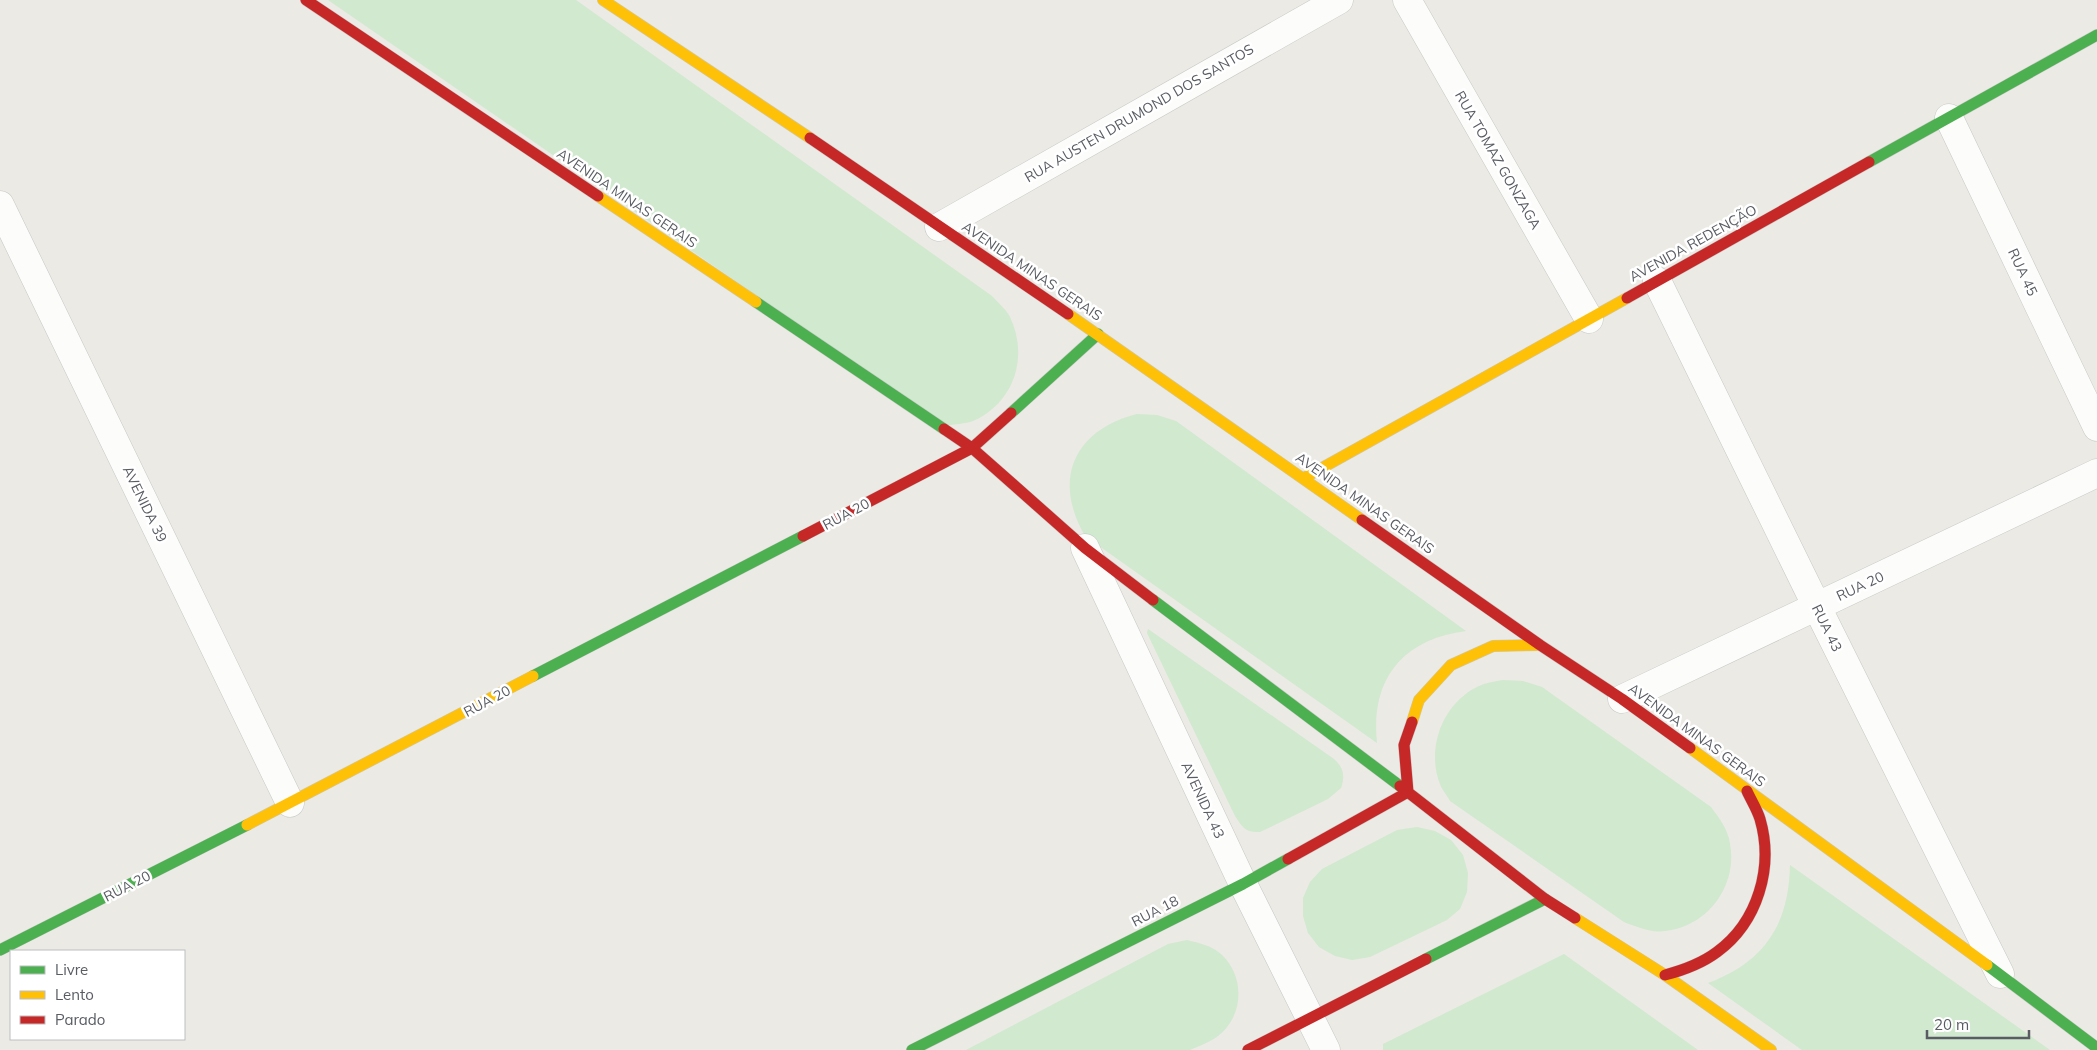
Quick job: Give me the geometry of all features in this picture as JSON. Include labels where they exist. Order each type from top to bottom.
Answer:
[{"type":"main road","name":"AVENIDA MINAS GERAIS","points":[[306,0],[972,448],[1086,548],[1408,792],[1545,899],[1665,975],[1771,1050]]},
{"type":"main road","name":"AVENIDA MINAS GERAIS","points":[[603,0],[845,161],[1098,334],[1540,645],[1622,699],[2000,974],[2097,1048]]},
{"type":"main road","name":"AVENIDA REDENÇÃO","points":[[1304,478],[2097,35]]},
{"type":"main road","name":"RUA 20","points":[[0,950],[290,803],[972,448],[1098,334]]},
{"type":"main road","points":[[1408,792],[1404,745],[1420,700],[1438,679],[1451,665],[1493,646],[1540,645]]},
{"type":"main road","points":[[1665,975],[1697,965],[1726,946],[1748,920],[1762,888],[1766,854],[1760,820],[1746,788]]},
{"type":"main road","name":"RUA 18","points":[[912,1050],[1243,884],[1408,792]]},
{"type":"main road","points":[[1248,1050],[1545,899]]},
{"type":"street","name":"RUA AUSTEN DRUMOND DOS SANTOS","points":[[939,227],[1339,0]]},
{"type":"street","name":"RUA TOMAZ GONZAGA","points":[[1407,0],[1589,319]]},
{"type":"street","name":"RUA 45","points":[[1949,118],[2097,427]]},
{"type":"street","name":"AVENIDA 39","points":[[0,205],[290,803]]},
{"type":"street","name":"RUA 43","points":[[1657,281],[2000,974]]},
{"type":"street","name":"RUA 20","points":[[1622,699],[2097,474]]},
{"type":"street","name":"AVENIDA 43","points":[[1086,548],[1243,884],[1326,1050]]},
{"type":"green space","points":[[328,0],[576,0],[992,296],[1010,317],[1016,332],[1017,363],[1008,391],[999,403],[973,421],[946,426]]},
{"type":"green space","points":[[1137,414],[1157,415],[1176,421],[1466,631],[1444,635],[1425,643],[1408,653],[1395,666],[1385,682],[1379,700],[1376,720],[1377,743],[1085,536],[1075,515],[1070,495],[1070,477],[1075,460],[1084,445],[1098,432],[1115,421]]},
{"type":"green space","points":[[1148,629],[1334,759],[1343,772],[1341,788],[1328,799],[1260,832],[1245,829],[1235,816],[1147,633]]},
{"type":"green space","points":[[1503,680],[1523,681],[1542,687],[1711,807],[1727,833],[1731,860],[1729,875],[1724,889],[1706,913],[1694,922],[1680,928],[1665,931],[1639,928],[1624,922],[1450,801],[1441,786],[1436,769],[1437,739],[1442,725],[1449,712],[1470,691],[1484,684]]},
{"type":"green space","points":[[1417,827],[1435,831],[1451,840],[1463,855],[1468,873],[1467,892],[1460,909],[1447,920],[1370,957],[1352,960],[1335,956],[1319,947],[1308,933],[1303,916],[1303,898],[1310,882],[1322,869],[1397,830]]},
{"type":"green space","points":[[1790,865],[2050,1050],[1802,1050],[1708,983],[1744,964],[1770,939],[1785,906]]},
{"type":"green space","points":[[1187,940],[1210,947],[1222,955],[1235,974],[1238,985],[1237,1007],[1233,1018],[1227,1028],[1208,1042],[1190,1050],[966,1050],[1168,944]]},
{"type":"green space","points":[[1564,954],[1698,1050],[1383,1050],[1383,1044]]},
{"type":"traffic: fast","points":[[1869,162],[2097,35]]},
{"type":"traffic: fast","points":[[756,302],[944,429]]},
{"type":"traffic: fast","points":[[1011,413],[1098,334]]},
{"type":"traffic: fast","points":[[533,676],[803,536]]},
{"type":"traffic: fast","points":[[1153,600],[1400,786]]},
{"type":"traffic: fast","points":[[0,950],[247,825]]},
{"type":"traffic: fast","points":[[912,1050],[1243,884],[1288,859]]},
{"type":"traffic: fast","points":[[1426,959],[1545,899]]},
{"type":"traffic: fast","points":[[1987,965],[2097,1048]]},
{"type":"traffic: slow","points":[[603,0],[810,138]]},
{"type":"traffic: slow","points":[[598,196],[756,302]]},
{"type":"traffic: slow","points":[[1304,478],[1627,298]]},
{"type":"traffic: slow","points":[[1068,314],[1362,520]]},
{"type":"traffic: slow","points":[[1412,722],[1419,700],[1451,665],[1493,646],[1540,645]]},
{"type":"traffic: slow","points":[[247,825],[533,676]]},
{"type":"traffic: slow","points":[[1690,748],[1987,965]]},
{"type":"traffic: slow","points":[[1575,918],[1665,975],[1771,1050]]},
{"type":"traffic: jam","points":[[306,0],[598,196]]},
{"type":"traffic: jam","points":[[810,138],[1068,314]]},
{"type":"traffic: jam","points":[[1627,298],[1869,162]]},
{"type":"traffic: jam","points":[[803,536],[972,448],[1011,413]]},
{"type":"traffic: jam","points":[[944,429],[972,448],[1085,548],[1153,600]]},
{"type":"traffic: jam","points":[[1362,520],[1690,748]]},
{"type":"traffic: jam","points":[[1288,859],[1408,792],[1404,745],[1412,722]]},
{"type":"traffic: jam","points":[[1400,786],[1545,899],[1575,918]]},
{"type":"traffic: jam","points":[[1665,975],[1692,966],[1717,952],[1731,940],[1743,925],[1752,909],[1759,892],[1765,856],[1764,837],[1760,819],[1747,791]]},
{"type":"traffic: jam","points":[[1248,1050],[1426,959]]}]
